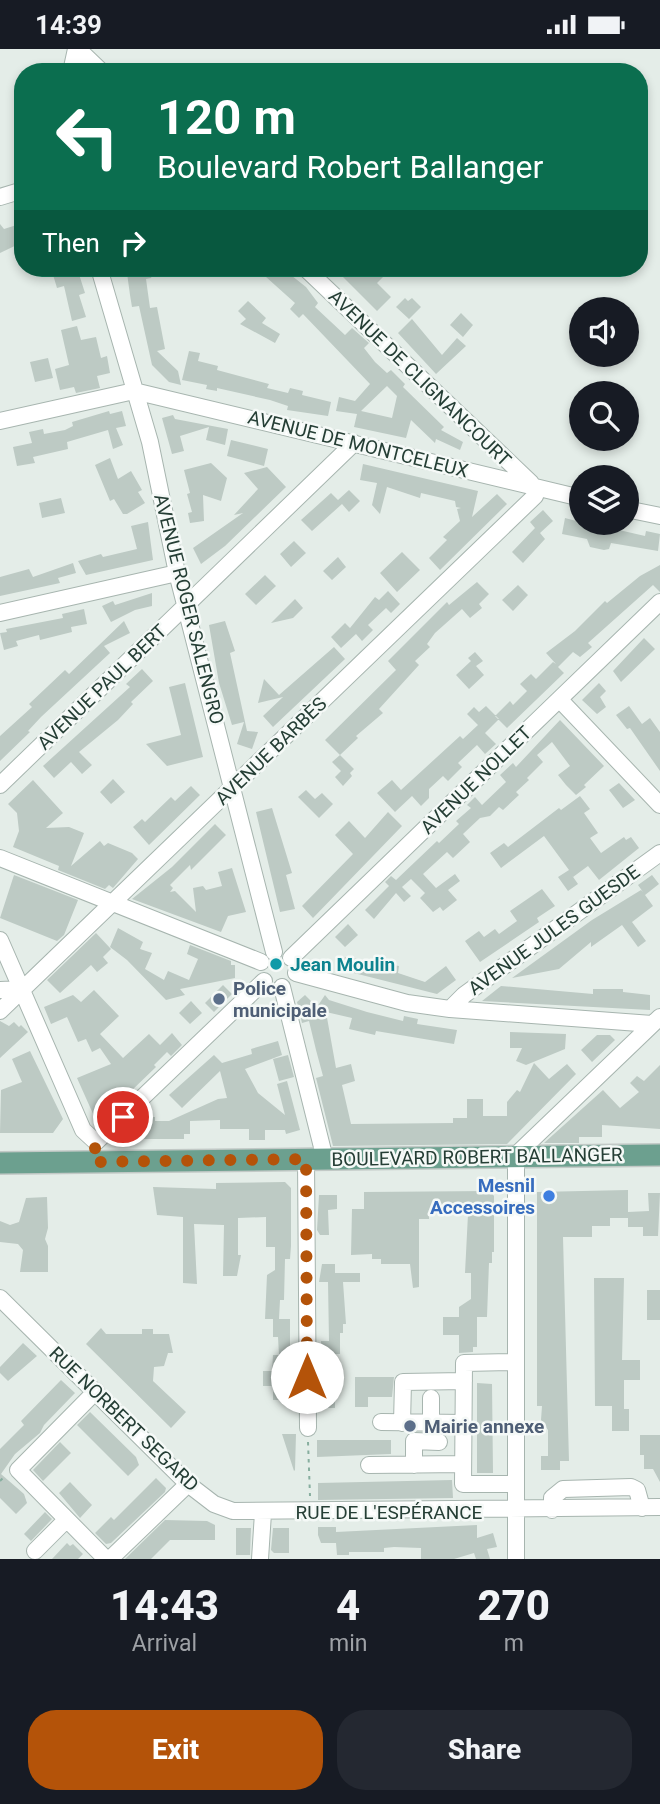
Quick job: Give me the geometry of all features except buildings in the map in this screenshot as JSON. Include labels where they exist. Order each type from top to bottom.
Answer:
[{"type":"main road","name":"BOULEVARD ROBERT BALLANGER","points":[[0,1163],[95,1152],[316,1159],[660,1155]]},
{"type":"street","points":[[77,49],[92,63]]},
{"type":"street","name":"AVENUE ROGER SALENGRO","points":[[102,277],[150,442],[177,573],[233,787],[268,957]]},
{"type":"street","name":"AVENUE DE CLIGNANCOURT","points":[[314,277],[503,459],[537,488]]},
{"type":"street","points":[[0,421],[134,391]]},
{"type":"street","name":"AVENUE DE MONTCELEUX","points":[[134,391],[569,495]]},
{"type":"street","name":"AVENUE PAUL BERT","points":[[0,785],[354,443]]},
{"type":"street","points":[[494,477],[503,459]]},
{"type":"street","name":"AVENUE BARBÈS","points":[[0,1011],[535,496],[537,488]]},
{"type":"street","points":[[639,512],[660,516]]},
{"type":"street","points":[[0,613],[177,573]]},
{"type":"street","name":"AVENUE NOLLET","points":[[294,965],[660,602]]},
{"type":"street","points":[[560,699],[660,805]]},
{"type":"street","name":"AVENUE JULES GUESDE","points":[[450,1009],[464,995],[660,853]]},
{"type":"street","points":[[0,859],[112,904],[268,957],[284,953],[294,965],[407,1003],[450,1009],[656,1020]]},
{"type":"street","points":[[0,940],[95,1152],[264,981]]},
{"type":"street","points":[[268,957],[260,972],[264,981],[272,987],[282,987],[291,982],[294,965]]},
{"type":"street","points":[[282,987],[316,1159],[308,1428]]},
{"type":"street","points":[[0,990],[22,989]]},
{"type":"street","points":[[516,1559],[516,1155],[656,1020]]},
{"type":"street","name":"RUE NORBERT SEGARD","points":[[0,1298],[188,1484],[214,1504],[233,1511],[263,1513]]},
{"type":"street","points":[[516,1362],[464,1363],[463,1464],[463,1483],[516,1485]]},
{"type":"street","points":[[402,1423],[402,1382],[464,1381]]},
{"type":"street","points":[[96,1391],[18,1470],[66,1520],[108,1559],[188,1484]]},
{"type":"street","points":[[431,1398],[431,1423]]},
{"type":"street","points":[[381,1423],[464,1423]]},
{"type":"street","points":[[414,1465],[414,1441],[439,1442]]},
{"type":"street","points":[[369,1465],[463,1464]]},
{"type":"street","name":"RUE DE L'ESPÉRANCE","points":[[263,1513],[660,1507]]},
{"type":"street","points":[[260,1559],[263,1513]]},
{"type":"street","points":[[36,1551],[66,1520]]},
{"type":"path","points":[[308,1428],[310,1511]]},
{"type":"place","name":"Jean Moulin","points":[[276,964]]},
{"type":"place","name":"Police municipale","points":[[219,999]]},
{"type":"place","name":"Mesnil Accessoires","points":[[549,1196]]},
{"type":"place","name":"Mairie annexe","points":[[410,1426]]},
{"type":"route","points":[[123,1117],[96,1142],[93,1162],[306,1159],[307,1377]]}]
